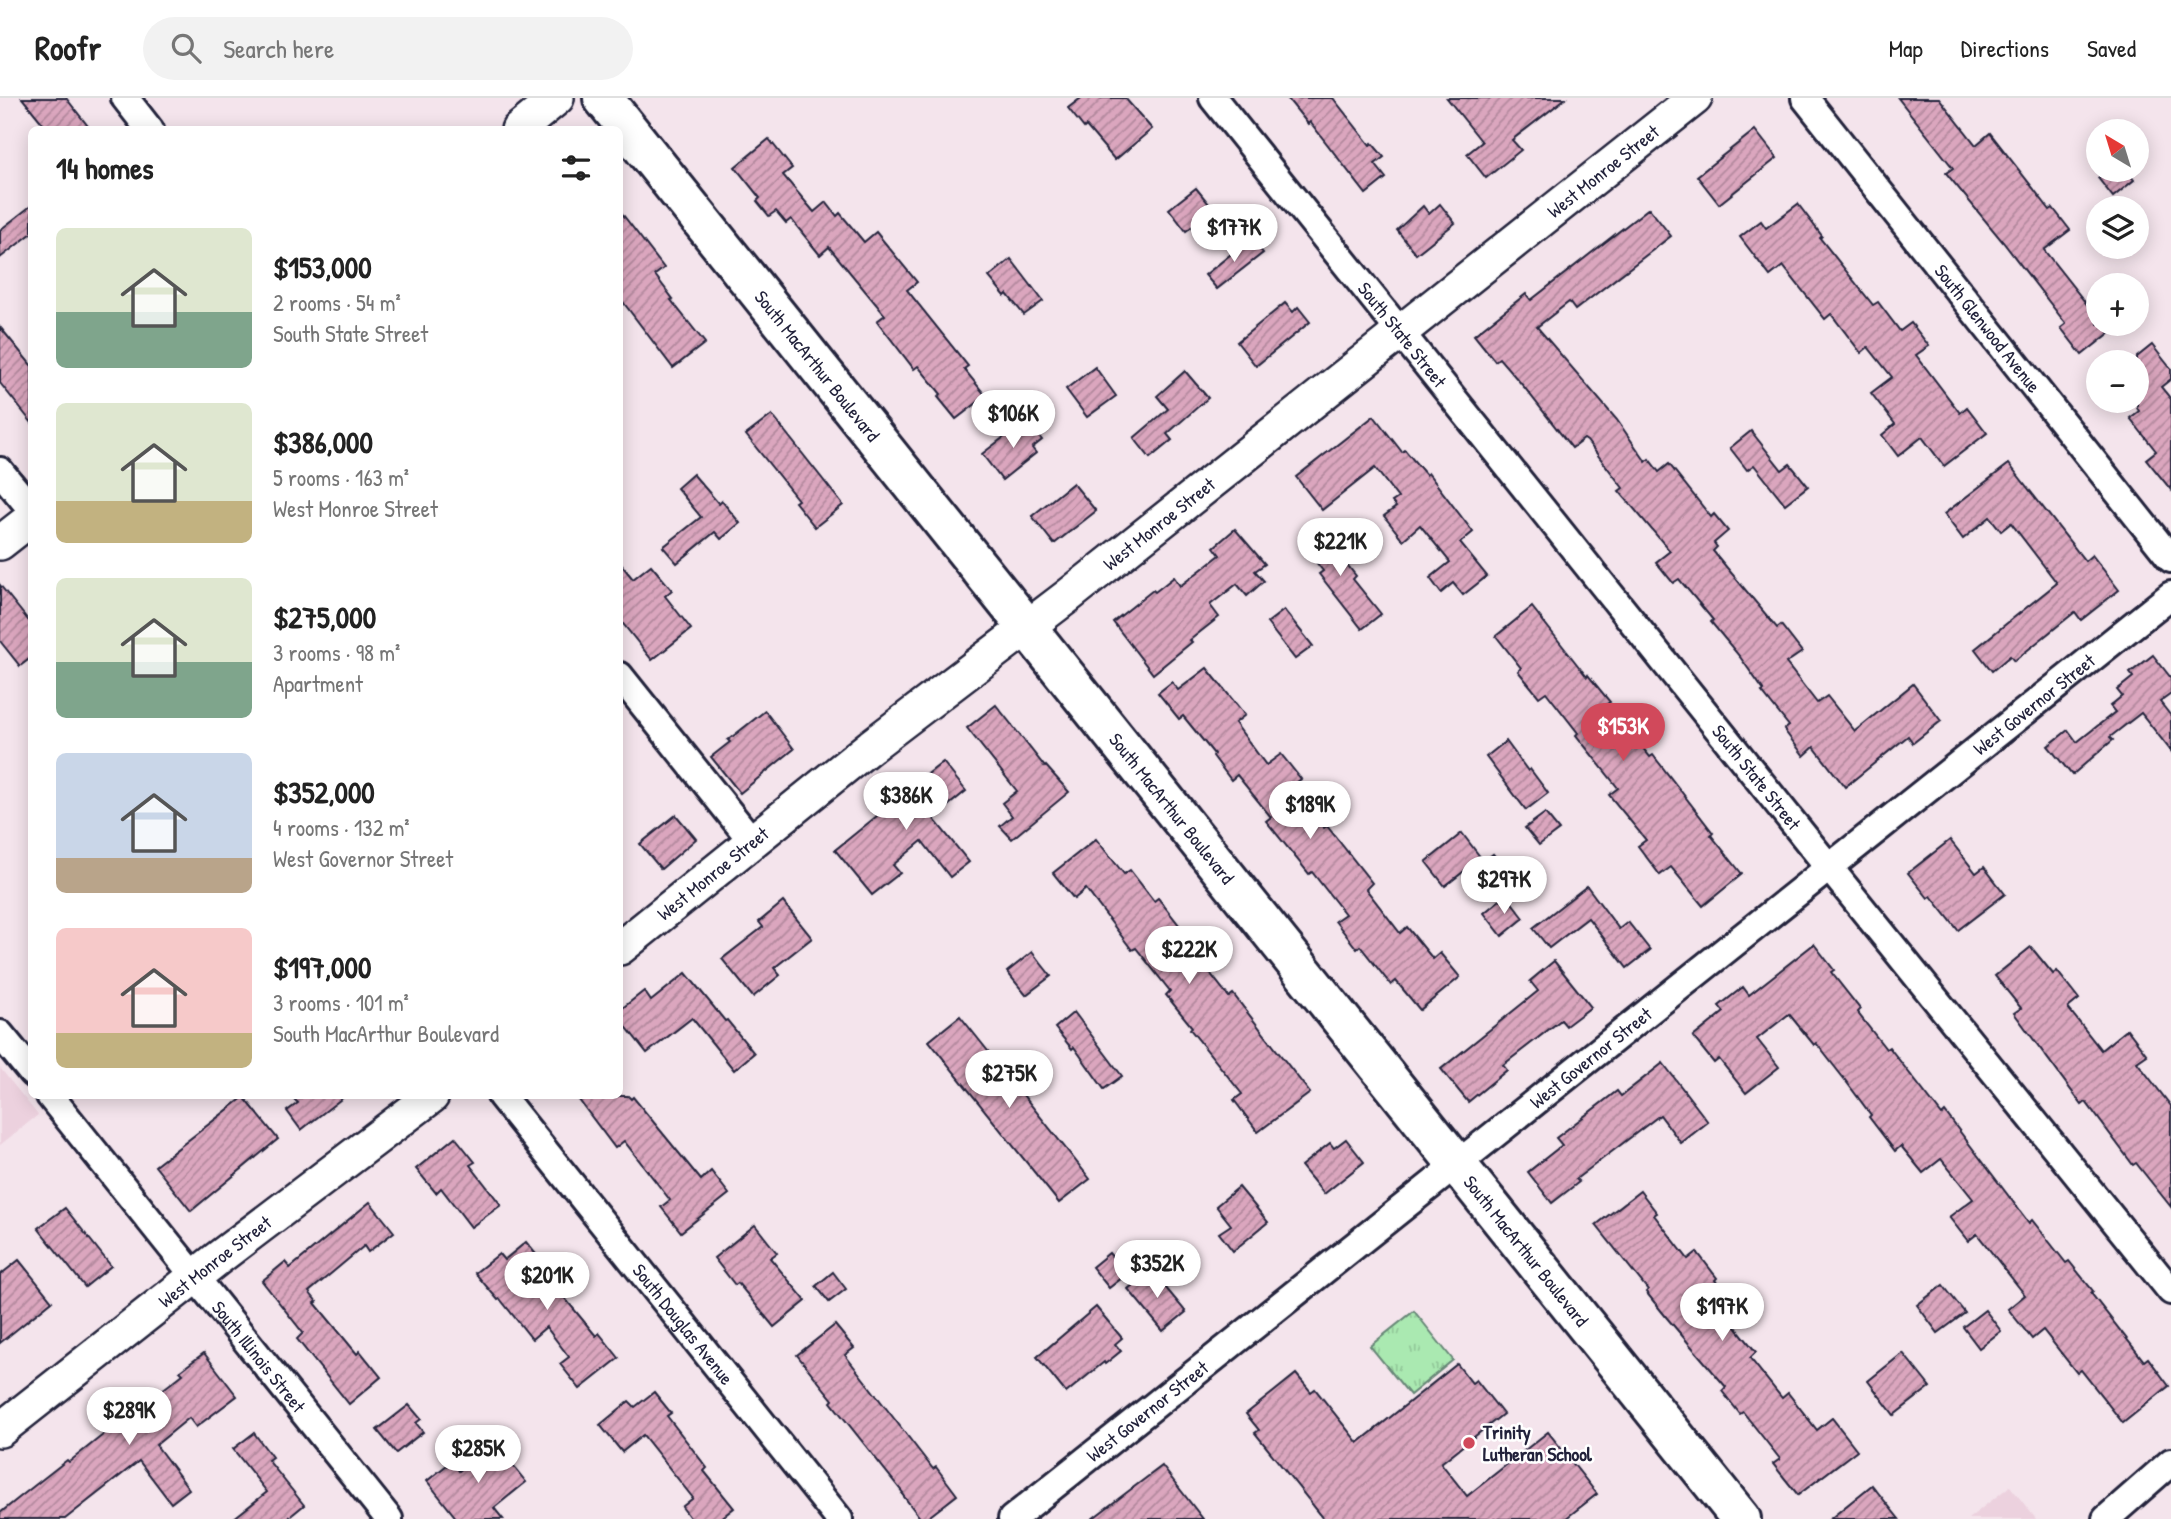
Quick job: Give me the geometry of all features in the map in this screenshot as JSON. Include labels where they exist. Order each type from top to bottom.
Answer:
[{"type":"main road","name":"South MacArthur Boulevard","points":[[603,98],[1741,1519]]},
{"type":"street","points":[[125,98],[147,126]]},
{"type":"street","points":[[523,126],[557,98]]},
{"type":"street","name":"South State Street","points":[[1213,98],[2171,1291]]},
{"type":"street","name":"West Monroe Street","points":[[623,945],[871,746],[1028,627],[1695,98]]},
{"type":"street","name":"South Glenwood Avenue","points":[[1805,98],[2171,559]]},
{"type":"street","points":[[0,471],[28,505]]},
{"type":"street","points":[[0,543],[28,521]]},
{"type":"street","name":"West Governor Street","points":[[1012,1519],[2171,595]]},
{"type":"street","points":[[623,680],[752,841]]},
{"type":"street","points":[[0,1034],[28,1068]]},
{"type":"street","name":"South Illinois Street","points":[[52,1099],[389,1519]]},
{"type":"street","name":"West Monroe Street","points":[[0,1430],[428,1099]]},
{"type":"street","name":"South Douglas Avenue","points":[[503,1099],[839,1519]]},
{"type":"street","points":[[2106,1519],[2171,1462]]},
{"type":"shaded area","points":[[0,1068],[38,1115],[0,1145]]},
{"type":"shaded area","points":[[2010,1486],[2036,1519],[1968,1519]]},
{"type":"green space","points":[[1414,1311],[1453,1360],[1410,1395],[1370,1346]]},
{"type":"building","points":[[22,98],[66,98],[88,126],[45,126]]},
{"type":"building","points":[[1081,98],[1125,98],[1152,129],[1115,160],[1068,108]]},
{"type":"building","points":[[1287,98],[1333,98],[1370,145],[1372,143],[1384,157],[1375,164],[1386,178],[1366,194],[1310,122],[1308,124]]},
{"type":"building","points":[[1447,98],[1566,98],[1512,140],[1521,150],[1486,178],[1467,154],[1482,142]]},
{"type":"building","points":[[1898,98],[1939,98],[1976,145],[1990,133],[2050,210],[2053,208],[2070,230],[2044,250],[2086,303],[2086,336],[2106,336],[2082,355],[2061,328],[2066,324],[1946,173],[1953,168]]},
{"type":"building","points":[[1755,130],[1777,158],[1719,204],[1697,176]]},
{"type":"building","points":[[769,139],[792,168],[783,175],[814,212],[826,202],[837,216],[840,213],[864,242],[876,232],[917,282],[907,290],[968,366],[964,369],[986,396],[956,419],[938,397],[941,394],[918,366],[914,369],[877,321],[885,315],[829,247],[820,255],[791,219],[786,223],[776,211],[769,216],[757,201],[760,198],[735,167]]},
{"type":"building","points":[[2101,182],[2132,182],[2114,196]]},
{"type":"building","points":[[1196,188],[1214,210],[1186,231],[1169,209]]},
{"type":"building","points":[[1440,204],[1455,223],[1416,254],[1397,230],[1423,206],[1429,214]]},
{"type":"building","points":[[1798,204],[1822,236],[1820,238],[1873,305],[1878,302],[1900,331],[1911,323],[1929,346],[1916,355],[1960,413],[1967,407],[1987,433],[1944,466],[1922,437],[1898,456],[1882,435],[1895,424],[1871,393],[1892,377],[1868,347],[1861,353],[1831,314],[1825,319],[1783,266],[1770,276],[1740,237],[1761,221],[1766,228]]},
{"type":"building","points":[[28,208],[28,236],[0,258],[0,230]]},
{"type":"building","points":[[1649,208],[1671,236],[1575,310],[1569,302],[1537,327],[1617,420],[1646,462],[1649,459],[1659,472],[1669,464],[1711,517],[1714,514],[1728,531],[1714,543],[1717,547],[1713,551],[1777,628],[1781,625],[1802,652],[1786,663],[1817,703],[1827,696],[1855,731],[1913,684],[1941,721],[1913,743],[1908,736],[1845,787],[1814,747],[1804,756],[1784,730],[1789,726],[1762,692],[1764,691],[1740,657],[1711,622],[1713,620],[1679,579],[1673,583],[1656,562],[1670,551],[1619,491],[1623,488],[1587,441],[1584,439],[1572,448],[1499,358],[1495,361],[1474,335],[1526,294],[1531,300]]},
{"type":"building","points":[[623,215],[664,268],[655,275],[705,343],[673,368],[623,302]]},
{"type":"building","points":[[1251,238],[1263,253],[1217,289],[1205,275]]},
{"type":"building","points":[[1011,259],[1043,301],[1024,315],[989,277]]},
{"type":"building","points":[[1285,303],[1293,312],[1298,307],[1310,322],[1256,366],[1237,342]]},
{"type":"building","points":[[0,327],[28,361],[28,418],[0,383]]},
{"type":"building","points":[[2152,345],[2171,369],[2171,379],[2161,387],[2171,399],[2171,490],[2146,459],[2156,451],[2130,418],[2136,413],[2149,413],[2149,350],[2146,350]]},
{"type":"building","points":[[1095,367],[1116,396],[1087,417],[1066,389]]},
{"type":"building","points":[[1185,371],[1208,398],[1167,434],[1172,440],[1150,458],[1134,438],[1168,409],[1157,396]]},
{"type":"building","points":[[772,415],[843,505],[815,527],[795,502],[798,500],[746,435]]},
{"type":"building","points":[[1374,416],[1402,452],[1405,450],[1426,475],[1428,473],[1473,532],[1460,543],[1487,576],[1463,595],[1453,583],[1441,593],[1430,578],[1450,562],[1420,525],[1403,540],[1384,516],[1396,507],[1392,502],[1398,498],[1375,468],[1322,510],[1296,477]]},
{"type":"building","points":[[1026,420],[1042,440],[1032,448],[1036,453],[1002,480],[982,454]]},
{"type":"building","points":[[1751,431],[1782,470],[1790,464],[1808,486],[1785,504],[1754,465],[1747,470],[1730,448]]},
{"type":"building","points":[[2009,464],[2085,561],[2092,555],[2119,590],[2081,620],[2075,612],[2014,661],[2010,656],[1992,671],[1975,649],[2057,583],[2011,523],[2001,531],[1990,517],[1963,539],[1944,514]]},
{"type":"building","points":[[693,474],[719,504],[722,501],[740,523],[721,539],[715,532],[677,563],[663,547],[701,517],[677,488]]},
{"type":"building","points":[[1073,483],[1096,511],[1054,544],[1032,516]]},
{"type":"building","points":[[1321,526],[1356,576],[1353,579],[1381,614],[1362,629],[1319,574],[1323,571],[1301,543]]},
{"type":"building","points":[[1235,529],[1265,564],[1255,571],[1264,581],[1247,596],[1237,584],[1210,605],[1219,617],[1153,674],[1113,622],[1174,577],[1180,586],[1220,555],[1214,547]]},
{"type":"building","points":[[651,565],[672,590],[665,596],[691,629],[652,660],[623,624],[623,567],[633,579]]},
{"type":"building","points":[[0,585],[28,620],[28,660],[20,666],[0,641]]},
{"type":"building","points":[[1532,607],[1610,702],[1607,704],[1650,757],[1653,755],[1742,874],[1703,906],[1671,867],[1660,875],[1638,846],[1646,840],[1609,795],[1618,788],[1546,692],[1539,697],[1518,671],[1521,668],[1496,636]]},
{"type":"building","points":[[1284,610],[1313,646],[1295,659],[1267,623]]},
{"type":"building","points":[[2153,655],[2171,678],[2171,694],[2160,702],[2171,716],[2171,751],[2141,713],[2110,737],[2113,740],[2072,775],[2048,746],[2068,730],[2077,742],[2115,712],[2110,706],[2122,696],[2117,690],[2133,677],[2130,673]]},
{"type":"building","points":[[1207,668],[1245,715],[1235,723],[1266,765],[1281,754],[1301,779],[1291,787],[1324,828],[1327,826],[1372,883],[1366,889],[1400,933],[1407,927],[1433,959],[1440,953],[1460,977],[1420,1010],[1396,981],[1391,985],[1360,946],[1357,949],[1335,921],[1345,914],[1266,821],[1271,817],[1237,775],[1231,780],[1183,716],[1179,719],[1158,693],[1172,682],[1178,690]]},
{"type":"building","points":[[996,705],[1045,767],[1069,792],[1012,839],[1000,826],[1012,816],[1002,803],[1017,791],[967,728]]},
{"type":"building","points":[[765,711],[794,749],[740,793],[711,757]]},
{"type":"building","points":[[1506,741],[1548,793],[1526,810],[1486,757]]},
{"type":"building","points":[[943,762],[966,791],[933,818],[969,862],[950,877],[922,841],[893,865],[900,873],[872,895],[835,850]]},
{"type":"building","points":[[1545,813],[1559,830],[1539,845],[1525,828]]},
{"type":"building","points":[[676,815],[696,839],[661,869],[640,844]]},
{"type":"building","points":[[1462,833],[1481,858],[1445,886],[1426,862]]},
{"type":"building","points":[[1096,839],[1124,874],[1130,870],[1154,901],[1158,898],[1200,952],[1196,955],[1229,997],[1233,994],[1310,1093],[1258,1132],[1234,1100],[1242,1094],[1190,1029],[1192,1027],[1166,995],[1170,991],[1136,948],[1132,950],[1086,889],[1074,899],[1053,873]]},
{"type":"building","points":[[1950,840],[1976,873],[1984,867],[2005,894],[1958,930],[1931,896],[1928,898],[1908,873]]},
{"type":"building","points":[[1493,854],[1508,872],[1488,887],[1474,869]]},
{"type":"building","points":[[1587,886],[1619,929],[1628,922],[1650,950],[1627,968],[1588,918],[1549,948],[1533,928]]},
{"type":"building","points":[[1506,895],[1524,918],[1502,936],[1484,913]]},
{"type":"building","points":[[783,902],[812,938],[774,968],[780,975],[753,997],[722,959],[763,927],[759,922]]},
{"type":"building","points":[[1814,944],[1834,970],[1831,972],[1860,1009],[1857,1012],[1886,1049],[1889,1047],[1942,1115],[1945,1112],[2029,1223],[2032,1220],[2066,1263],[2069,1261],[2144,1361],[2148,1358],[2169,1386],[2123,1423],[2081,1370],[2077,1373],[2043,1330],[2032,1339],[2008,1309],[2025,1295],[1977,1234],[1968,1241],[1949,1217],[1973,1199],[1941,1159],[1923,1173],[1901,1146],[1895,1151],[1845,1080],[1789,1014],[1757,1039],[1779,1067],[1746,1093],[1719,1059],[1714,1063],[1693,1037],[1724,1012],[1719,1006],[1743,987],[1749,995]]},
{"type":"building","points":[[2031,947],[2053,974],[2057,971],[2079,999],[2068,1008],[2101,1050],[2127,1029],[2147,1055],[2137,1062],[2171,1106],[2171,1207],[2136,1163],[2133,1165],[2086,1102],[2082,1105],[2014,1013],[2021,1008],[1995,976]]},
{"type":"building","points":[[1032,952],[1051,976],[1026,995],[1007,972]]},
{"type":"building","points":[[1554,961],[1591,1007],[1566,1026],[1561,1020],[1503,1065],[1507,1070],[1468,1102],[1441,1069],[1538,991],[1530,981]]},
{"type":"building","points":[[686,973],[754,1053],[734,1070],[692,1018],[647,1053],[623,1023],[623,1008],[644,991],[651,1001]]},
{"type":"building","points":[[1074,1012],[1122,1076],[1104,1089],[1074,1047],[1072,1049],[1055,1028]]},
{"type":"building","points":[[960,1016],[1090,1179],[1059,1203],[929,1041]]},
{"type":"building","points":[[1663,1063],[1708,1122],[1681,1143],[1660,1115],[1576,1179],[1579,1182],[1552,1203],[1528,1172],[1562,1145],[1556,1138],[1617,1091],[1621,1096]]},
{"type":"building","points":[[633,1097],[701,1180],[711,1171],[729,1194],[681,1232],[661,1207],[670,1200],[624,1141],[615,1148],[578,1099]]},
{"type":"building","points":[[241,1099],[246,1099],[278,1139],[191,1211],[155,1166]]},
{"type":"building","points":[[294,1099],[341,1099],[301,1130],[287,1111],[298,1103]]},
{"type":"building","points":[[455,1137],[475,1162],[470,1165],[501,1205],[471,1227],[441,1188],[436,1193],[416,1169]]},
{"type":"building","points":[[1346,1139],[1364,1162],[1324,1194],[1301,1166],[1330,1143],[1334,1148]]},
{"type":"building","points":[[1239,1187],[1268,1222],[1233,1251],[1219,1233],[1231,1225],[1216,1206]]},
{"type":"building","points":[[1640,1191],[1657,1213],[1654,1215],[1688,1259],[1697,1252],[1717,1278],[1715,1280],[1741,1314],[1731,1321],[1756,1352],[1750,1358],[1782,1398],[1788,1393],[1817,1430],[1832,1418],[1857,1450],[1798,1495],[1773,1464],[1780,1459],[1743,1412],[1740,1414],[1722,1391],[1726,1387],[1646,1292],[1648,1290],[1596,1225]]},
{"type":"building","points":[[370,1202],[394,1232],[368,1252],[364,1246],[309,1292],[357,1354],[360,1351],[381,1377],[349,1404],[297,1339],[303,1333],[262,1281],[285,1262],[290,1268]]},
{"type":"building","points":[[65,1208],[111,1266],[85,1287],[38,1228]]},
{"type":"building","points":[[755,1225],[777,1253],[770,1258],[806,1301],[774,1327],[714,1258]]},
{"type":"building","points":[[526,1242],[543,1263],[539,1267],[596,1336],[599,1333],[619,1358],[580,1389],[560,1364],[569,1357],[546,1327],[532,1339],[475,1273],[499,1254],[504,1260]]},
{"type":"building","points":[[1109,1253],[1127,1274],[1109,1288],[1092,1267]]},
{"type":"building","points":[[19,1260],[52,1301],[0,1343],[0,1275]]},
{"type":"building","points":[[1151,1270],[1186,1312],[1163,1331],[1128,1289]]},
{"type":"building","points":[[833,1272],[846,1289],[829,1302],[816,1286]]},
{"type":"building","points":[[1943,1285],[1965,1313],[1938,1333],[1917,1305]]},
{"type":"building","points":[[1096,1307],[1122,1338],[1115,1344],[1121,1351],[1066,1393],[1037,1357]]},
{"type":"building","points":[[1985,1310],[2001,1331],[1979,1348],[1963,1327]]},
{"type":"building","points":[[835,1325],[854,1348],[845,1355],[933,1469],[936,1467],[957,1495],[926,1519],[921,1519],[797,1355]]},
{"type":"building","points":[[204,1353],[237,1396],[196,1427],[189,1418],[156,1445],[189,1489],[171,1503],[139,1461],[65,1519],[0,1519],[0,1513],[183,1374],[180,1371]]},
{"type":"building","points":[[1903,1353],[1930,1387],[1894,1415],[1868,1381]]},
{"type":"building","points":[[1457,1364],[1472,1383],[1476,1380],[1503,1414],[1441,1463],[1467,1496],[1548,1432],[1597,1494],[1565,1519],[1324,1519],[1255,1433],[1259,1430],[1246,1414],[1296,1374],[1311,1392],[1315,1389],[1358,1443]]},
{"type":"building","points":[[654,1392],[671,1413],[667,1416],[707,1468],[704,1471],[734,1508],[720,1519],[691,1519],[682,1507],[693,1498],[643,1435],[622,1452],[600,1425],[629,1401],[635,1407]]},
{"type":"building","points":[[409,1405],[421,1419],[416,1423],[423,1432],[396,1453],[377,1430]]},
{"type":"building","points":[[254,1433],[272,1457],[268,1460],[304,1505],[287,1519],[233,1519],[267,1492],[233,1449]]},
{"type":"building","points":[[494,1442],[526,1482],[494,1508],[503,1519],[457,1519],[427,1481],[452,1461],[459,1471]]},
{"type":"building","points":[[1162,1466],[1203,1519],[1092,1519],[1130,1490]]},
{"type":"building","points":[[1872,1485],[1899,1519],[1830,1519]]},
{"type":"place","name":"Trinity Lutheran School","points":[[1469,1443]]}]
